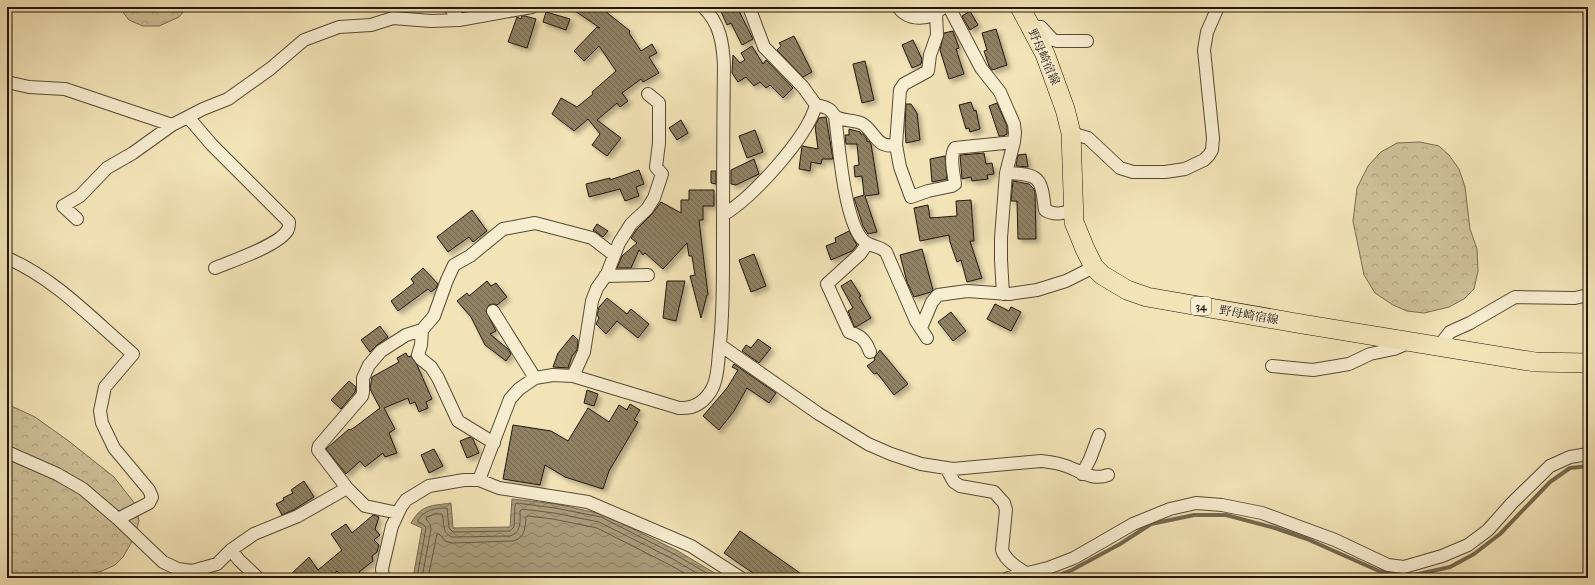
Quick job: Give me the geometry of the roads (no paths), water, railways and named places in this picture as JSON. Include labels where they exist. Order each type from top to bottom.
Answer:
[{"type":"main road","name":"野母崎宿線","points":[[1020,7],[1045,54],[1065,109],[1071,132],[1074,222],[1094,267],[1102,275],[1127,290],[1147,297],[1535,362],[1588,363]]},
{"type":"street","points":[[450,7],[459,20]]},
{"type":"street","points":[[77,219],[63,206],[80,196],[108,168],[133,153],[172,125],[228,99],[270,69],[304,40],[339,27],[371,25],[393,18],[431,21],[459,20],[532,7]]},
{"type":"street","points":[[479,480],[510,399],[519,389],[535,378],[553,375],[573,376],[679,408],[694,406],[704,400],[713,388],[718,369],[723,296],[723,45],[718,28],[709,13],[703,7]]},
{"type":"street","points":[[749,7],[764,47],[803,87],[816,105],[829,109],[835,116],[843,177],[852,223],[858,234],[867,244],[882,249],[886,252],[916,322],[924,333],[932,302],[938,295],[967,291],[1003,294],[1037,290],[1066,281],[1094,267]]},
{"type":"street","points":[[898,7],[902,12],[911,17],[921,18],[940,10],[937,35],[930,55],[928,71],[904,84],[900,90],[896,145],[900,167],[911,197],[955,184],[952,164],[953,151],[955,148],[1014,142]]},
{"type":"street","points":[[949,7],[981,68],[994,83],[1004,99],[1014,124],[1014,142],[1006,173],[1001,260],[1003,294]]},
{"type":"street","points":[[1071,132],[1088,138],[1120,168],[1133,172],[1165,172],[1185,169],[1204,160],[1212,150],[1213,138],[1204,50],[1207,32],[1218,7]]},
{"type":"street","points":[[1030,26],[1041,27],[1053,40],[1087,41]]},
{"type":"street","points":[[7,82],[29,87],[65,89],[172,125]]},
{"type":"street","points":[[573,376],[584,352],[592,300],[597,288],[605,276],[620,242],[631,224],[647,209],[654,198],[662,174],[656,167],[659,143],[659,103],[648,94]]},
{"type":"street","points":[[723,215],[732,210],[768,178],[799,137],[813,115],[816,105]]},
{"type":"street","points":[[835,116],[860,123],[866,127],[878,141],[890,146],[896,145]]},
{"type":"street","points":[[188,117],[212,145],[289,222],[288,230],[279,239],[215,268]]},
{"type":"street","points":[[1006,173],[1024,174],[1037,180],[1042,186],[1045,210],[1050,213],[1057,214],[1074,210]]},
{"type":"street","points":[[398,513],[365,506],[347,488],[318,450],[319,446],[362,396],[365,371],[381,351],[406,335],[422,330],[434,316],[454,265],[470,256],[503,229],[535,223],[592,238],[614,255]]},
{"type":"street","points":[[867,244],[860,254],[827,284],[849,332],[859,335],[867,344],[870,352]]},
{"type":"street","points":[[7,258],[22,265],[52,284],[133,354],[105,387],[100,411],[102,422],[114,448],[149,490],[152,498],[149,503],[118,519]]},
{"type":"street","points":[[605,276],[648,275]]},
{"type":"street","points":[[1438,346],[1450,332],[1470,323],[1515,297],[1575,298],[1588,295]]},
{"type":"street","points":[[493,312],[535,378]]},
{"type":"street","points":[[422,330],[421,345],[418,355],[438,378],[458,421],[494,443]]},
{"type":"street","points":[[1272,366],[1313,370],[1349,364],[1370,354],[1394,349],[1410,341]]},
{"type":"street","points":[[720,345],[819,414],[868,444],[891,454],[921,464],[946,468],[1041,461],[1054,462],[1082,474],[1100,478],[1108,475]]},
{"type":"street","points":[[1082,474],[1090,459],[1099,435]]},
{"type":"street","points":[[7,452],[57,474],[83,489],[118,519],[163,562],[178,570],[192,571],[217,564],[232,550],[254,534],[298,516],[347,488]]},
{"type":"street","points":[[1008,578],[1030,576],[1074,558],[1133,524],[1170,509],[1196,503],[1222,505],[1262,513],[1334,540],[1388,565],[1404,567],[1442,556],[1468,545],[1488,530],[1512,503],[1550,466],[1570,457],[1588,454]]},
{"type":"street","points":[[946,468],[954,482],[960,486],[994,492],[1004,502],[1006,510],[1002,550],[1004,555],[1030,576]]},
{"type":"street","points":[[382,578],[382,569],[392,526],[406,500],[429,486],[464,480],[479,480],[499,488],[588,502],[691,546],[742,578]]},
{"type":"street","points":[[232,550],[239,560],[258,578]]},
{"type":"water","points":[[512,499],[556,504],[602,514],[678,551],[723,578],[413,578],[422,528],[411,523],[419,512],[428,507],[451,503],[453,528],[510,527]]},
{"type":"waterway","points":[[1051,578],[1072,570],[1120,544],[1151,524],[1194,515],[1226,515],[1275,528],[1307,539],[1379,571],[1414,575],[1450,567],[1474,554],[1500,534],[1550,482],[1570,468],[1588,466]]}]
